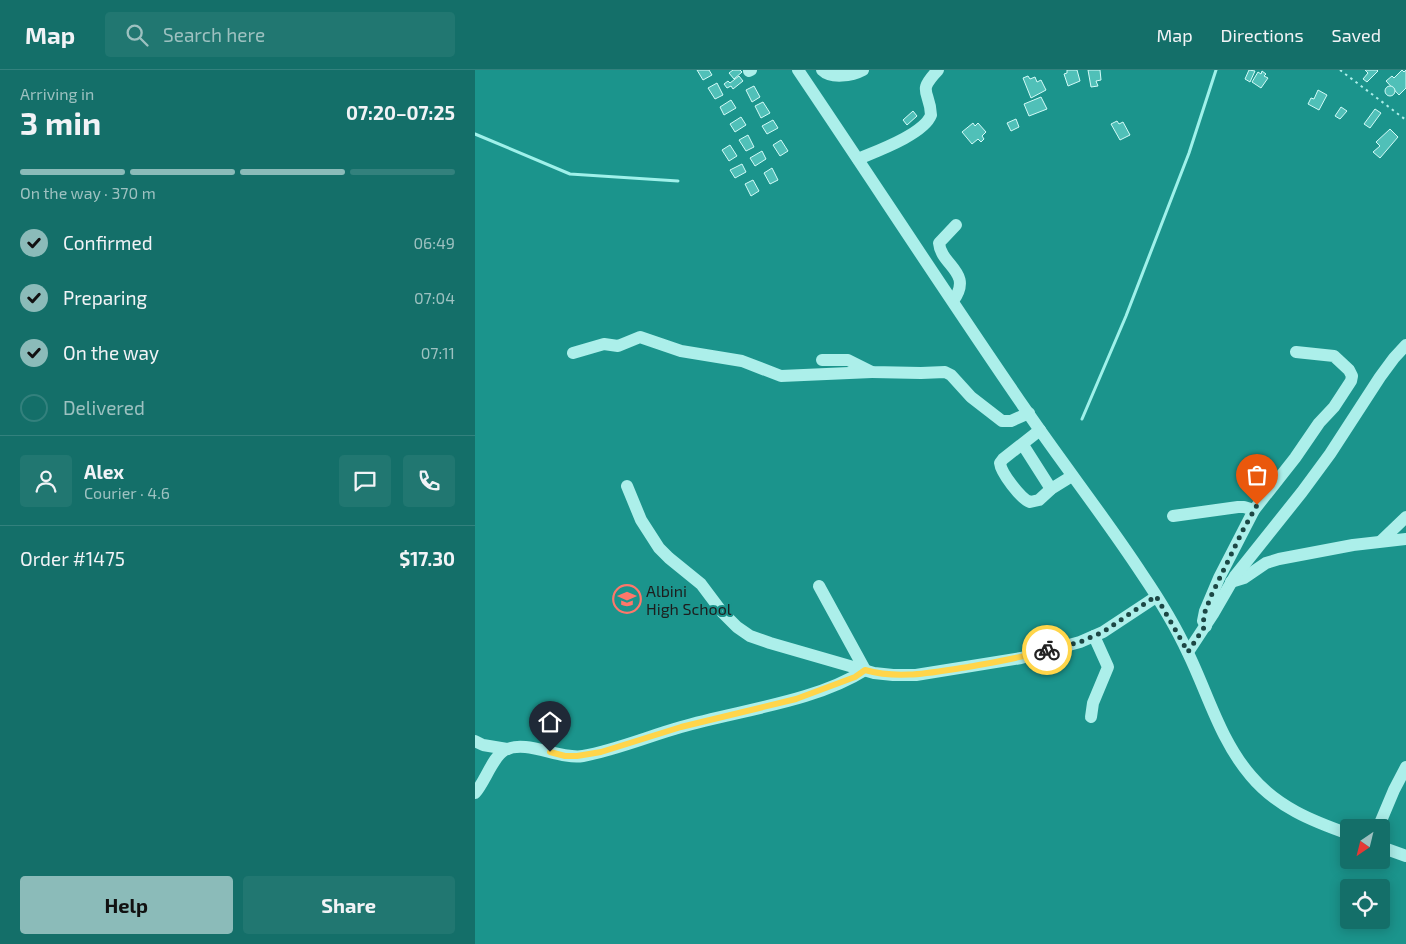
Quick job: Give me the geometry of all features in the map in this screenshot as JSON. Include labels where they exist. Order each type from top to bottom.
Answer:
[{"type":"street","points":[[798,70],[1040,430],[1156,596],[1188,652],[1220,727],[1237,757],[1252,777],[1273,797],[1295,812],[1340,830]]},
{"type":"street","points":[[822,70],[830,75],[843,75],[863,70]]},
{"type":"street","points":[[858,159],[887,147],[926,124],[931,115],[925,88],[927,82],[938,70]]},
{"type":"street","points":[[953,300],[960,289],[959,278],[939,246],[940,241],[956,225]]},
{"type":"street","points":[[573,353],[604,344],[618,346],[640,337],[681,351],[742,361],[781,376],[872,372],[921,374],[945,372],[951,374],[971,396],[1002,420],[1011,421],[1029,413]]},
{"type":"street","points":[[1188,652],[1231,582],[1302,492],[1330,454],[1384,371],[1406,345]]},
{"type":"street","points":[[1205,626],[1203,617],[1211,596],[1254,510],[1295,458],[1319,423],[1334,407],[1351,380],[1352,376],[1349,370],[1334,356],[1296,352]]},
{"type":"street","points":[[822,360],[848,360],[872,372]]},
{"type":"street","points":[[1040,430],[1000,463],[1000,468],[1004,474],[1022,497],[1030,502],[1039,500],[1051,489],[1072,476]]},
{"type":"street","points":[[1023,445],[1051,489]]},
{"type":"street","points":[[627,486],[641,520],[659,548],[701,584],[722,612],[737,627],[751,636],[770,643],[865,670],[893,675],[916,675],[1021,658],[1080,642],[1103,632],[1156,596]]},
{"type":"street","points":[[1173,516],[1238,507],[1254,510]]},
{"type":"street","points":[[1381,541],[1406,518]]},
{"type":"street","points":[[1231,582],[1244,578],[1266,563],[1279,559],[1381,541],[1406,539]]},
{"type":"street","points":[[819,586],[865,670]]},
{"type":"street","points":[[1091,717],[1093,703],[1108,667],[1094,636]]},
{"type":"street","points":[[475,741],[483,745],[507,749],[529,748],[565,756],[584,756],[681,727],[796,699],[855,677],[865,670]]},
{"type":"street","points":[[475,793],[498,756],[507,749]]},
{"type":"street","points":[[1382,819],[1406,767]]},
{"type":"street","points":[[1390,850],[1406,856]]},
{"type":"path","points":[[1340,70],[1406,120]]},
{"type":"building","points":[[697,70],[709,70],[712,75],[703,80]]},
{"type":"building","points":[[733,70],[740,70],[742,72],[734,79],[729,73]]},
{"type":"building","points":[[1067,70],[1077,70],[1080,81],[1068,86],[1064,74],[1067,73]]},
{"type":"building","points":[[1088,70],[1100,70],[1101,80],[1096,81],[1098,86],[1091,87]]},
{"type":"building","points":[[1249,70],[1255,71],[1250,82],[1245,79]]},
{"type":"building","points":[[1365,70],[1378,71],[1367,82],[1363,79],[1368,73]]},
{"type":"building","points":[[1402,70],[1404,72],[1406,70],[1406,88],[1399,95],[1386,81],[1392,76],[1394,78]]},
{"type":"building","points":[[1262,71],[1266,74],[1264,76],[1268,78],[1261,88],[1252,82],[1258,72],[1261,74]]},
{"type":"building","points":[[739,76],[743,81],[733,89],[731,86],[727,88],[724,84],[728,81],[730,83]]},
{"type":"building","points":[[1028,76],[1030,79],[1035,77],[1037,82],[1041,80],[1046,90],[1031,98],[1023,78]]},
{"type":"building","points":[[717,83],[723,95],[715,99],[708,88]]},
{"type":"building","points":[[754,86],[760,97],[752,102],[746,90]]},
{"type":"building","points":[[1388,86],[1392,86],[1395,91],[1394,95],[1388,96],[1385,93],[1385,89]]},
{"type":"building","points":[[1318,90],[1327,95],[1319,110],[1308,104],[1311,98],[1314,99]]},
{"type":"building","points":[[1041,97],[1047,109],[1029,116],[1024,104]]},
{"type":"building","points":[[731,100],[736,108],[724,115],[720,107]]},
{"type":"building","points":[[763,102],[770,113],[761,118],[755,106]]},
{"type":"building","points":[[1341,107],[1347,111],[1340,119],[1335,116]]},
{"type":"building","points":[[1375,109],[1381,113],[1370,128],[1364,124]]},
{"type":"building","points":[[913,111],[917,116],[907,125],[903,120]]},
{"type":"building","points":[[741,117],[746,125],[735,132],[730,124]]},
{"type":"building","points":[[1016,119],[1019,127],[1011,131],[1007,123]]},
{"type":"building","points":[[773,120],[778,128],[767,134],[762,126]]},
{"type":"building","points":[[1117,121],[1119,124],[1123,122],[1130,135],[1120,140],[1111,124]]},
{"type":"building","points":[[973,123],[975,126],[978,123],[986,132],[982,136],[984,139],[981,142],[978,139],[972,144],[962,132]]},
{"type":"building","points":[[1390,129],[1398,137],[1380,158],[1373,152],[1380,146],[1376,142]]},
{"type":"building","points":[[748,135],[754,147],[746,151],[739,140]]},
{"type":"building","points":[[781,140],[788,151],[780,156],[773,145]]},
{"type":"building","points":[[730,145],[737,156],[729,161],[722,150]]},
{"type":"building","points":[[762,151],[766,159],[755,166],[750,158]]},
{"type":"building","points":[[742,164],[746,172],[735,178],[730,170]]},
{"type":"building","points":[[772,168],[778,180],[770,184],[764,173]]},
{"type":"building","points":[[753,180],[759,191],[751,196],[745,184]]},
{"type":"waterway","points":[[1082,419],[1126,316],[1189,153],[1216,70]]},
{"type":"waterway","points":[[475,134],[570,174],[678,181]]},
{"type":"way so far","points":[[1047,650],[1080,642],[1103,632],[1156,596],[1188,652],[1203,631],[1205,626],[1203,617],[1211,596],[1257,505]]},
{"type":"place","name":"Albini High School","points":[[627,599]]},
{"type":"route","points":[[550,752],[565,756],[584,756],[601,752],[681,727],[796,699],[855,677],[865,670],[893,675],[916,675],[1021,658],[1047,650]]}]
